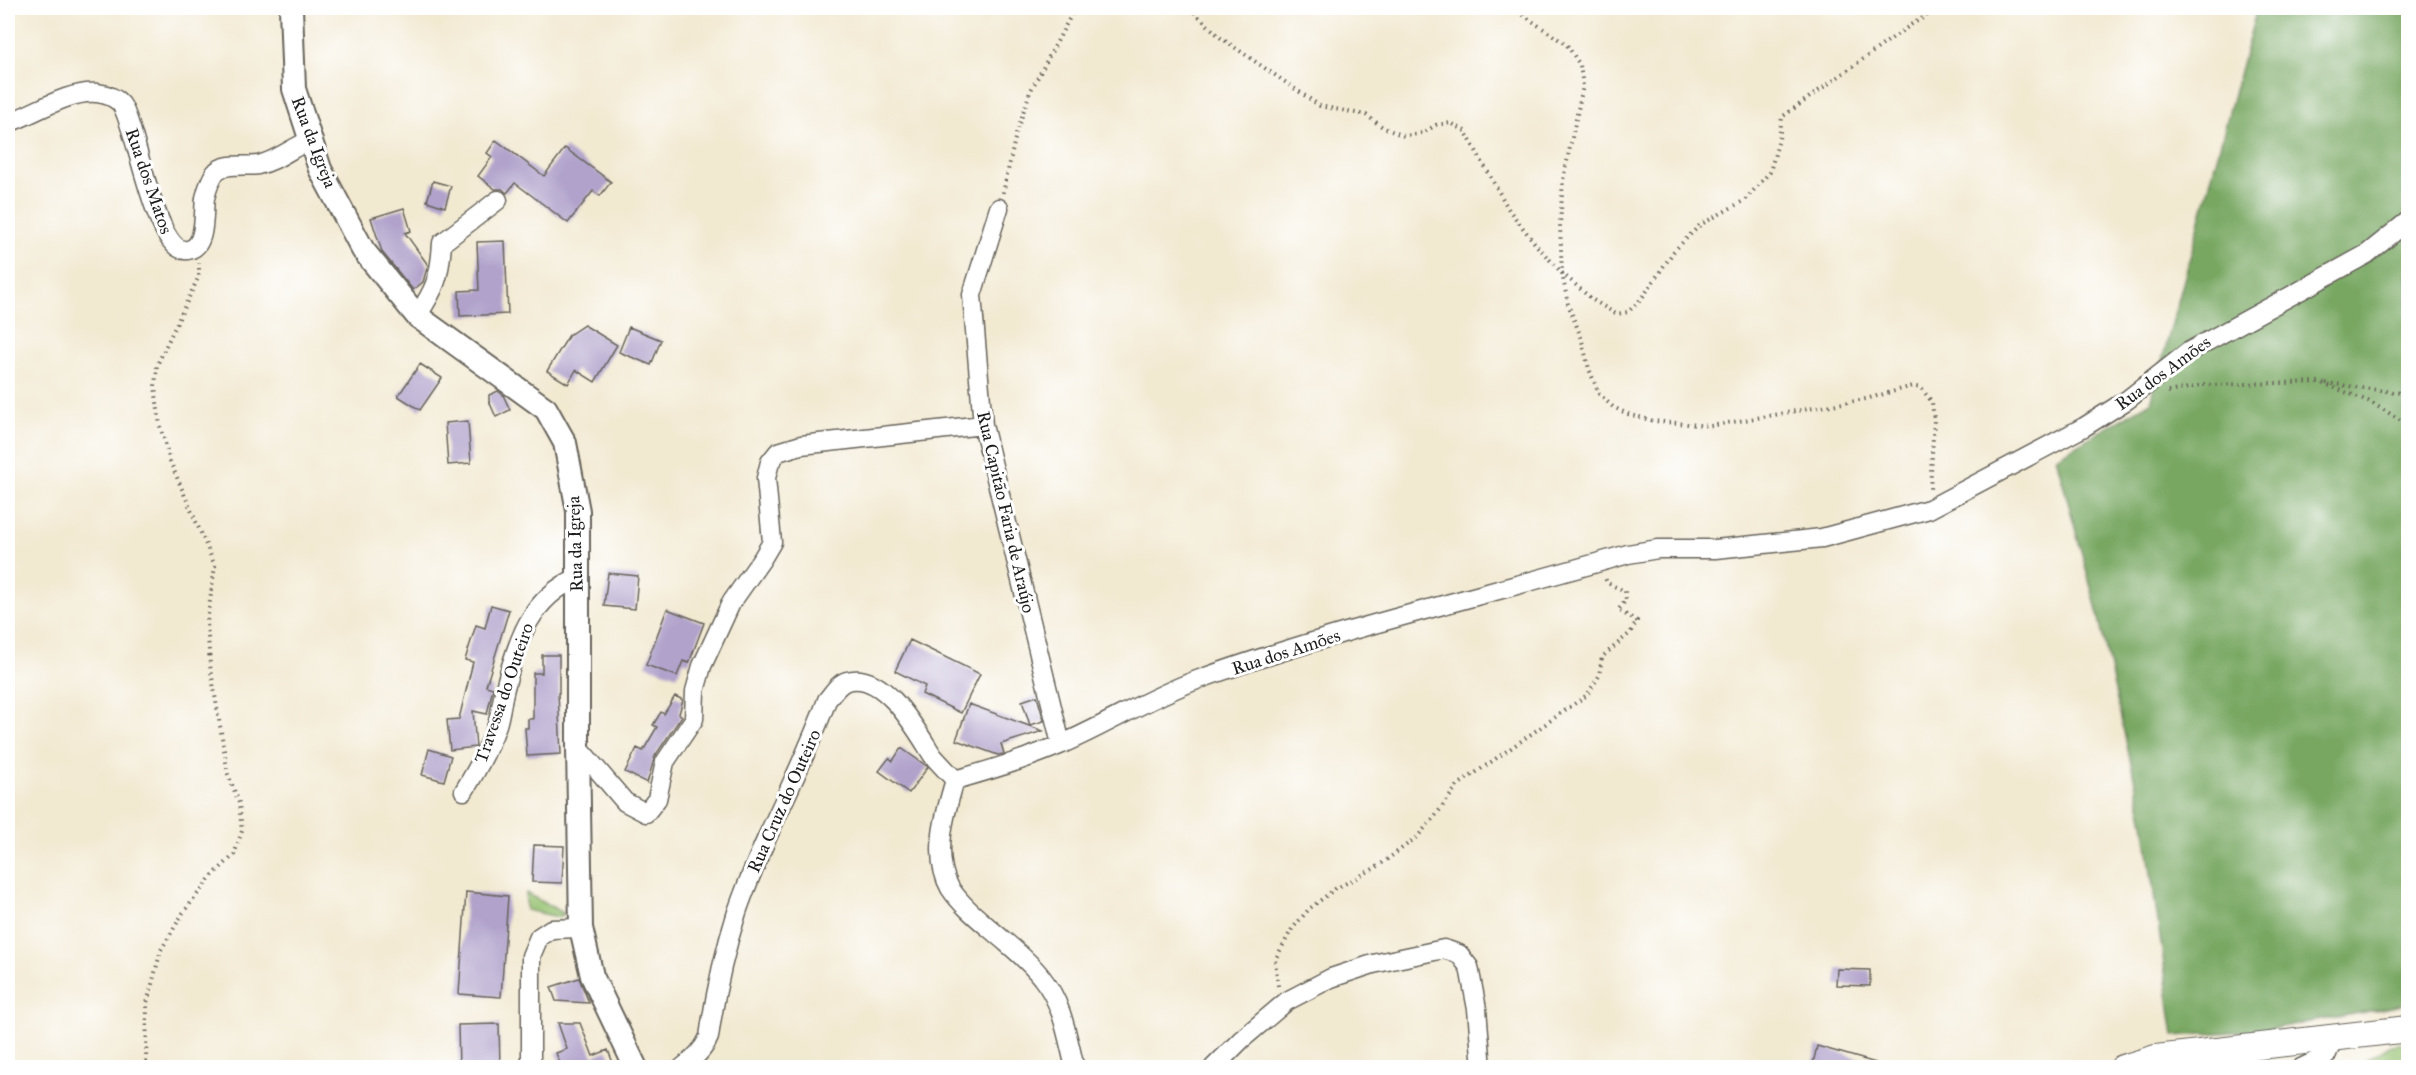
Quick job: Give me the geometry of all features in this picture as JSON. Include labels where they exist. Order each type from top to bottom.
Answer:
[{"type":"main road","points":[[2123,1068],[2156,1058],[2409,1029]]},
{"type":"street","name":"Rua da Igreja","points":[[291,8],[294,89],[320,169],[363,250],[417,316],[546,409],[565,443],[578,511],[581,928],[592,976],[636,1068]]},
{"type":"street","name":"Rua dos Matos","points":[[8,123],[84,92],[99,93],[119,102],[126,112],[141,166],[169,240],[174,247],[182,251],[192,250],[202,236],[206,196],[211,179],[217,170],[229,166],[260,165],[311,140]]},
{"type":"street","points":[[417,316],[431,296],[439,277],[442,243],[498,200]]},
{"type":"street","name":"Rua Capitão Faria de Araújo","points":[[999,208],[972,295],[983,425],[1061,744]]},
{"type":"street","name":"Rua dos Amões","points":[[955,780],[1000,767],[1061,744],[1158,696],[1256,660],[1365,627],[1628,554],[1658,549],[1715,549],[1822,538],[1929,509],[2084,428],[2127,400],[2188,352],[2360,258],[2409,221]]},
{"type":"street","points":[[578,747],[625,802],[646,813],[657,799],[664,762],[694,719],[695,691],[702,666],[730,603],[772,542],[766,478],[770,462],[778,452],[801,445],[983,425]]},
{"type":"street","name":"Travessa do Outeiro","points":[[464,791],[484,759],[498,723],[505,685],[520,640],[532,615],[546,597],[577,578]]},
{"type":"street","name":"Rua Cruz do Outeiro","points":[[682,1068],[700,1053],[709,1037],[717,983],[737,911],[827,700],[839,686],[848,681],[867,682],[889,695],[906,714],[936,759],[955,780]]},
{"type":"street","points":[[955,780],[944,820],[941,844],[943,866],[950,887],[966,907],[1042,978],[1059,1005],[1076,1068]]},
{"type":"street","points":[[531,1068],[531,956],[539,937],[551,929],[581,928]]},
{"type":"street","points":[[1213,1068],[1287,1000],[1331,978],[1362,968],[1444,949],[1459,954],[1469,967],[1477,1010],[1482,1068]]},
{"type":"street","points":[[2301,1068],[2326,1056],[2334,1038]]},
{"type":"path","points":[[999,208],[1016,134],[1030,92],[1075,8]]},
{"type":"path","points":[[1190,8],[1221,38],[1320,106],[1366,115],[1384,128],[1404,136],[1423,133],[1436,125],[1450,123],[1465,131],[1509,210],[1537,246],[1562,273],[1593,300],[1616,314],[1628,312],[1642,298],[1674,251],[1700,225],[1745,200],[1770,172],[1782,117],[1912,24],[1940,8]]},
{"type":"path","points":[[1512,8],[1567,45],[1580,65],[1583,86],[1563,180],[1560,225],[1562,273],[1568,304],[1581,336],[1589,369],[1599,394],[1613,407],[1628,414],[1654,421],[1710,426],[1866,399],[1913,386],[1921,388],[1932,402],[1934,420],[1929,509]]},
{"type":"path","points":[[146,1068],[147,1004],[161,950],[183,912],[210,878],[234,855],[243,831],[239,802],[228,774],[210,665],[207,622],[215,566],[170,461],[160,426],[155,386],[157,364],[199,276],[198,244]]},
{"type":"path","points":[[2320,382],[2368,401],[2409,424]]},
{"type":"path","points":[[2159,394],[2203,385],[2320,382],[2409,394]]},
{"type":"path","points":[[1287,1000],[1276,983],[1275,960],[1292,929],[1309,909],[1335,889],[1377,867],[1409,843],[1436,815],[1458,785],[1587,694],[1599,676],[1602,657],[1630,633],[1637,621],[1618,610],[1626,600],[1624,591],[1607,583],[1599,563]]},
{"type":"green space","points":[[2257,8],[2408,8],[2408,1004],[2265,1030],[2174,1036],[2144,823],[2098,614],[2056,457],[2151,402]]},
{"type":"green space","points":[[526,893],[565,914],[558,917],[526,910]]},
{"type":"green space","points":[[2408,1043],[2408,1067],[2354,1067],[2391,1045]]},
{"type":"building","points":[[496,140],[544,176],[565,148],[611,182],[600,196],[593,191],[568,223],[515,183],[507,193],[502,189],[495,189],[478,176],[492,157],[487,153]]},
{"type":"building","points":[[433,181],[451,186],[445,207],[427,201]]},
{"type":"building","points":[[404,208],[411,231],[405,233],[428,265],[423,282],[413,290],[382,252],[371,218]]},
{"type":"building","points":[[505,241],[508,314],[460,316],[459,291],[479,290],[477,242]]},
{"type":"building","points":[[584,325],[617,345],[595,382],[576,370],[568,384],[547,371],[569,335]]},
{"type":"building","points":[[629,327],[661,340],[651,365],[619,352]]},
{"type":"building","points":[[420,364],[442,378],[420,410],[398,396]]},
{"type":"building","points":[[498,391],[503,395],[510,410],[496,417],[489,401],[489,395]]},
{"type":"building","points":[[468,421],[471,463],[448,465],[445,423]]},
{"type":"building","points":[[608,573],[638,576],[635,609],[604,606]]},
{"type":"building","points":[[491,605],[509,610],[486,686],[493,688],[487,714],[473,711],[476,747],[450,750],[447,720],[459,719],[473,662],[465,660],[476,625],[485,628]]},
{"type":"building","points":[[667,609],[704,623],[689,663],[683,661],[677,676],[646,665]]},
{"type":"building","points":[[910,640],[980,674],[961,713],[922,694],[925,686],[895,671]]},
{"type":"building","points":[[542,655],[559,655],[561,754],[527,756],[525,728],[528,728],[528,719],[533,719],[533,673],[542,673]]},
{"type":"building","points":[[675,696],[683,700],[679,714],[682,716],[655,756],[647,783],[625,772],[637,748],[643,751],[657,727],[653,725],[661,712],[664,714]]},
{"type":"building","points":[[1037,696],[1044,721],[1030,725],[1022,701]]},
{"type":"building","points":[[969,704],[1043,731],[1001,744],[1004,754],[998,755],[956,740]]},
{"type":"building","points":[[901,748],[928,767],[909,793],[879,771],[889,758],[893,761]]},
{"type":"building","points":[[429,749],[451,756],[444,781],[422,775]]},
{"type":"building","points":[[534,845],[564,846],[562,883],[532,882]]},
{"type":"building","points":[[466,892],[508,896],[501,997],[459,994]]},
{"type":"building","points":[[1837,969],[1870,970],[1870,986],[1836,985]]},
{"type":"building","points":[[579,978],[589,1003],[556,1001],[551,987]]},
{"type":"building","points":[[558,1023],[580,1023],[593,1056],[608,1050],[615,1068],[562,1068],[556,1053],[567,1049]]},
{"type":"building","points":[[499,1024],[500,1068],[459,1068],[458,1025]]},
{"type":"building","points":[[1817,1046],[1876,1063],[1875,1068],[1812,1068]]}]
